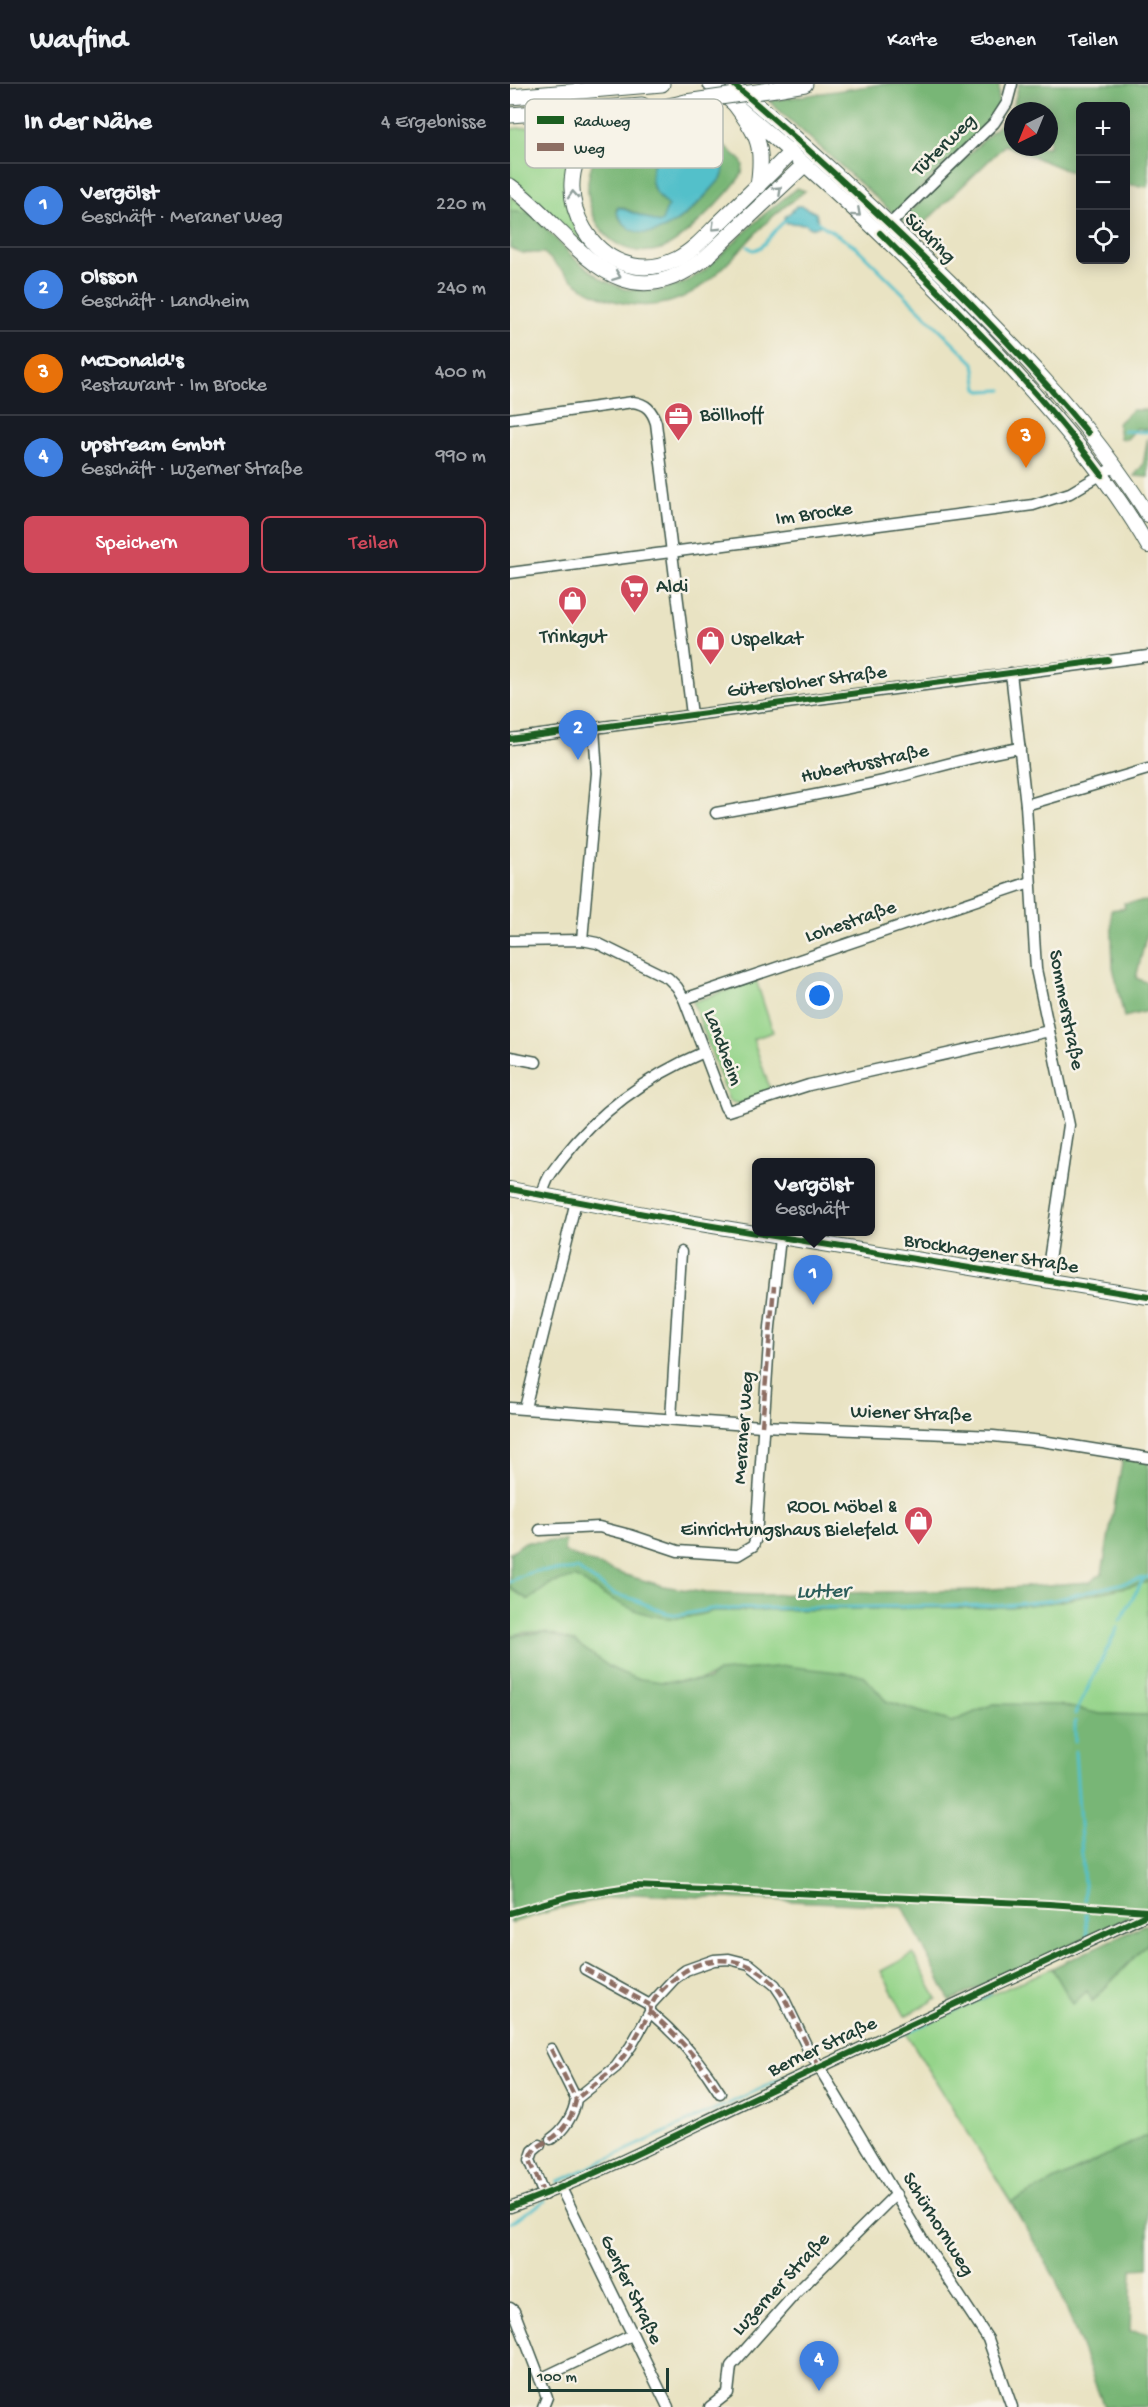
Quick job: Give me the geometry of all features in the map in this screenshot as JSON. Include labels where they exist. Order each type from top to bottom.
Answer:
[{"type":"highway","points":[[510,97],[663,84]]},
{"type":"highway","points":[[707,99],[805,84]]},
{"type":"highway","points":[[734,104],[752,129],[761,150],[758,186]]},
{"type":"highway","points":[[510,115],[525,114]]},
{"type":"highway","points":[[575,168],[573,203],[579,223],[600,249],[620,261],[641,268],[660,265],[678,258],[697,245],[790,153]]},
{"type":"highway","points":[[510,186],[524,196],[570,243],[599,268],[636,283],[654,282],[688,271],[705,258],[804,165]]},
{"type":"main road","name":"Südring","points":[[710,84],[880,233],[967,320],[1036,395],[1102,475],[1148,546]]},
{"type":"main road","name":"Südring","points":[[733,84],[890,224],[1002,335],[1076,418],[1148,515]]},
{"type":"main road","points":[[790,153],[806,148],[804,165]]},
{"type":"main road","name":"Brockhagener Straße","points":[[510,1189],[752,1233]]},
{"type":"main road","name":"Brockhagener Straße","points":[[769,1236],[1148,1297]]},
{"type":"street","name":"Tüterweg","points":[[890,224],[994,123],[1007,103],[1012,84]]},
{"type":"street","points":[[510,418],[633,402],[651,410],[656,423],[692,715]]},
{"type":"street","name":"Im Brocke","points":[[510,573],[1033,504],[1063,496],[1114,467]]},
{"type":"street","name":"Gütersloher Straße","points":[[510,739],[1148,656]]},
{"type":"street","name":"Sommerstraße","points":[[1011,673],[1026,805],[1036,969],[1070,1125],[1046,1281]]},
{"type":"street","points":[[582,940],[597,773],[594,728]]},
{"type":"street","name":"Hubertusstraße","points":[[716,813],[863,786],[946,766],[981,754],[1020,748]]},
{"type":"street","points":[[1026,805],[1148,769]]},
{"type":"street","name":"Lohestraße","points":[[684,999],[1030,882]]},
{"type":"street","name":"Landheim","points":[[510,941],[582,940],[597,943],[660,973],[677,987],[684,999],[728,1111],[808,1085],[1049,1032]]},
{"type":"street","points":[[543,1195],[547,1179],[573,1145],[613,1105],[636,1087],[672,1066],[704,1052]]},
{"type":"street","points":[[510,1057],[536,1062]]},
{"type":"street","points":[[525,1408],[576,1201]]},
{"type":"street","name":"Meraner Weg","points":[[540,1530],[599,1527],[678,1551],[738,1556],[753,1546],[756,1538],[762,1426],[780,1238]]},
{"type":"street","points":[[671,1419],[681,1252]]},
{"type":"street","name":"Wiener Straße","points":[[510,1408],[762,1426],[993,1436],[1042,1441],[1148,1458]]},
{"type":"street","name":"Berner Straße","points":[[510,2207],[561,2188],[1148,1914]]},
{"type":"street","name":"Schürhornweg","points":[[576,2099],[616,2067],[631,2046],[650,2009],[674,1979],[699,1964],[714,1960],[729,1959],[749,1964],[763,1974],[783,1997],[808,2049],[922,2239],[988,2339],[1012,2407]]},
{"type":"street","points":[[585,1969],[650,2009],[695,2057],[720,2094]]},
{"type":"street","points":[[551,2049],[576,2099],[575,2109],[570,2118],[551,2139]]},
{"type":"street","points":[[540,2145],[533,2151],[530,2160],[544,2195]]},
{"type":"street","name":"Genfer Straße","points":[[561,2188],[668,2407]]},
{"type":"street","name":"Luzerner Straße","points":[[710,2407],[728,2393],[729,2370],[738,2358],[795,2294],[896,2194]]},
{"type":"street","points":[[510,2308],[514,2310],[547,2397],[543,2407]]},
{"type":"street","points":[[540,2379],[632,2335]]},
{"type":"green space","points":[[882,84],[999,84],[998,110],[990,121],[894,214],[769,101]]},
{"type":"green space","points":[[1019,84],[1148,84],[1148,187],[1130,185],[1130,102],[1076,102],[1076,174],[1032,156],[1058,156],[1058,102],[1014,102]]},
{"type":"green space","points":[[1004,119],[1004,146],[914,233],[902,220]]},
{"type":"green space","points":[[525,128],[525,168],[568,168],[566,186],[573,221],[596,255],[510,178],[510,129]]},
{"type":"green space","points":[[723,145],[740,159],[743,165],[742,174],[727,193],[681,237],[661,249],[638,251],[618,244],[603,231],[592,213],[588,192],[591,168],[654,168],[652,180],[654,190],[668,206],[662,222],[659,223],[621,207],[616,209],[622,222],[631,228],[647,231],[660,230],[672,225],[705,197],[722,177],[710,168],[723,168]]},
{"type":"green space","points":[[797,188],[805,191],[773,216],[722,269],[706,283],[669,302],[648,305],[623,303],[604,298],[579,285],[544,253],[522,253],[510,248],[510,211],[532,214],[576,260],[603,280],[624,289],[658,291],[684,283],[704,271],[762,216]]},
{"type":"green space","points":[[510,195],[532,214],[510,211]]},
{"type":"green space","points":[[1132,410],[1148,410],[1148,430],[1137,428],[1127,439],[1120,438],[1118,423]]},
{"type":"green space","points":[[1148,437],[1148,477],[1134,476],[1143,465]]},
{"type":"green space","points":[[1148,901],[1148,929],[1136,978],[1148,983],[1148,1011],[1124,1017],[1113,967],[1111,910],[1125,908],[1124,903]]},
{"type":"green space","points":[[756,980],[773,1032],[753,1039],[771,1092],[739,1104],[729,1101],[693,1002]]},
{"type":"green space","points":[[1123,1458],[1148,1462],[1148,1582],[1056,1602],[1008,1607],[713,1611],[689,1617],[667,1618],[639,1612],[625,1606],[575,1577],[550,1584],[529,1600],[510,1588],[510,1553],[525,1542],[565,1541],[564,1552],[622,1574],[663,1586],[706,1593],[758,1595],[978,1590],[1090,1582],[1102,1573]]},
{"type":"green space","points":[[575,1576],[603,1595],[680,1618],[713,1611],[1008,1607],[1056,1602],[1148,1582],[1148,1715],[1101,1714],[994,1704],[952,1722],[886,1701],[863,1675],[718,1672],[705,1679],[697,1680],[644,1681],[616,1671],[562,1637],[530,1632],[510,1636],[510,1588],[529,1600],[550,1584]]},
{"type":"green space","points":[[545,1632],[575,1642],[611,1668],[634,1678],[662,1682],[708,1680],[718,1672],[786,1666],[863,1675],[886,1701],[952,1722],[994,1704],[1060,1705],[1101,1714],[1148,1715],[1148,1909],[950,2001],[903,1906],[633,1894],[575,1904],[510,1923],[510,1636]]},
{"type":"green space","points":[[1148,1925],[1148,1943],[1092,2001],[1087,1991],[1073,2004],[1052,1968]]},
{"type":"green space","points":[[1148,1943],[1148,2135],[1011,2202],[906,2033],[1052,1968],[1073,2003],[1087,1991],[1093,2001]]},
{"type":"green space","points":[[913,1954],[937,1999],[905,2016],[881,1971]]},
{"type":"green space","points":[[1148,2135],[1148,2268],[1132,2269],[1130,2331],[1148,2333],[1148,2407],[1104,2407],[1055,2278],[1011,2202]]},
{"type":"water","points":[[723,166],[724,169],[722,177],[686,214],[657,231],[642,233],[629,227],[617,213],[618,207],[659,223],[662,221],[668,206],[654,189],[652,168],[723,168]]},
{"type":"water","points":[[797,206],[816,213],[819,226],[811,228],[805,224],[787,223],[784,218]]},
{"type":"waterway","points":[[748,247],[753,250],[758,248],[788,219]]},
{"type":"waterway","points":[[817,222],[856,247],[974,363],[978,389],[981,391],[1002,390]]},
{"type":"waterway","points":[[1123,431],[1148,432]]},
{"type":"waterway","name":"Lutter","points":[[510,1582],[535,1571],[577,1569],[614,1594],[633,1599],[666,1613],[680,1615],[711,1609],[1005,1605],[1054,1600],[1148,1577]]},
{"type":"waterway","points":[[1120,1621],[1144,1578]]},
{"type":"waterway","points":[[1075,1714],[1118,1627]]},
{"type":"waterway","points":[[1075,1721],[1075,1742]]},
{"type":"waterway","points":[[1075,1751],[1085,1900]]},
{"type":"waterway","points":[[1086,1914],[1087,1936]]},
{"type":"waterway","points":[[879,2045],[990,1994]]},
{"type":"waterway","points":[[728,2104],[805,2067]]},
{"type":"waterway","points":[[558,2182],[724,2105]]},
{"type":"waterway","points":[[510,2223],[545,2201]]},
{"type":"marked path","points":[[762,1426],[774,1286]]},
{"type":"marked path","points":[[544,2195],[530,2160],[531,2155],[566,2125],[576,2099],[616,2067],[631,2046],[658,1994],[685,1971],[698,1964],[726,1960],[753,1968],[765,1976],[784,1998],[820,2067]]},
{"type":"marked path","points":[[585,1969],[650,2005]]},
{"type":"marked path","points":[[650,2012],[688,2050],[720,2093]]},
{"type":"marked path","points":[[551,2049],[576,2099]]},
{"type":"cycle path","points":[[733,84],[881,216],[943,276],[1032,368],[1088,433]]},
{"type":"cycle path","points":[[880,233],[1023,380],[1077,442],[1102,475]]},
{"type":"cycle path","points":[[510,739],[1108,660]]},
{"type":"cycle path","points":[[510,1189],[752,1232]]},
{"type":"cycle path","points":[[774,1236],[1148,1297]]},
{"type":"cycle path","points":[[510,1913],[570,1896],[635,1886],[1049,1904],[1148,1911]]},
{"type":"cycle path","points":[[510,2207],[634,2155],[1148,1914]]},
{"type":"place","name":"Böllhoff","points":[[679,442]]},
{"type":"place","name":"McDonald's","points":[[1026,468]]},
{"type":"place","name":"Aldi","points":[[635,614]]},
{"type":"place","name":"Trinkgut","points":[[573,626]]},
{"type":"place","name":"Uspelkat","points":[[710,666]]},
{"type":"place","name":"Olsson","points":[[578,760]]},
{"type":"place","name":"Vergölst","points":[[813,1305]]},
{"type":"place","name":"ROOL Möbel & Einrichtungshaus Bielefeld","points":[[918,1546]]},
{"type":"place","name":"upstream GmbH","points":[[819,2391]]}]
